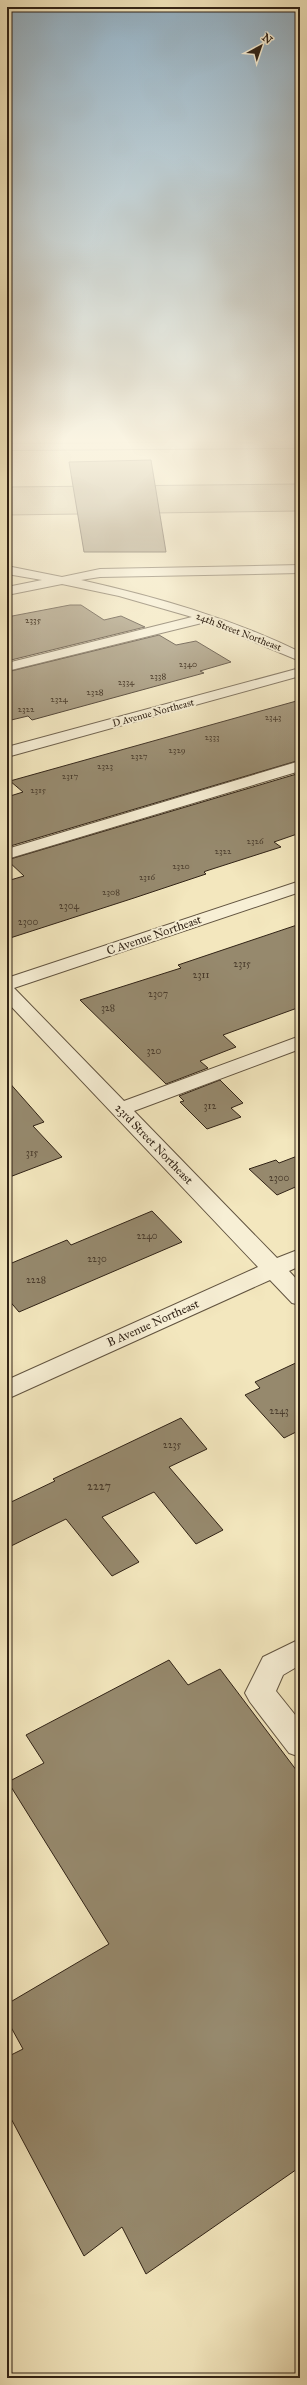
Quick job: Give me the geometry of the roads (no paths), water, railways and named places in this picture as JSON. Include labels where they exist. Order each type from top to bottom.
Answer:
[{"type":"street","points":[[7,591],[100,573],[300,569]]},
{"type":"street","name":"24th Street Northeast","points":[[7,570],[117,592],[205,618],[236,628],[300,657]]},
{"type":"street","points":[[7,667],[205,618]]},
{"type":"street","name":"D Avenue Northeast","points":[[7,752],[300,672]]},
{"type":"street","points":[[7,854],[300,766]]},
{"type":"street","name":"C Avenue Northeast","points":[[7,984],[300,886]]},
{"type":"street","name":"23rd Street Northeast","points":[[7,991],[300,1297]]},
{"type":"street","points":[[120,1109],[300,1042]]},
{"type":"street","name":"B Avenue Northeast","points":[[7,1390],[300,1257]]},
{"type":"street","points":[[300,1651],[273,1666],[260,1693],[300,1744]]}]
